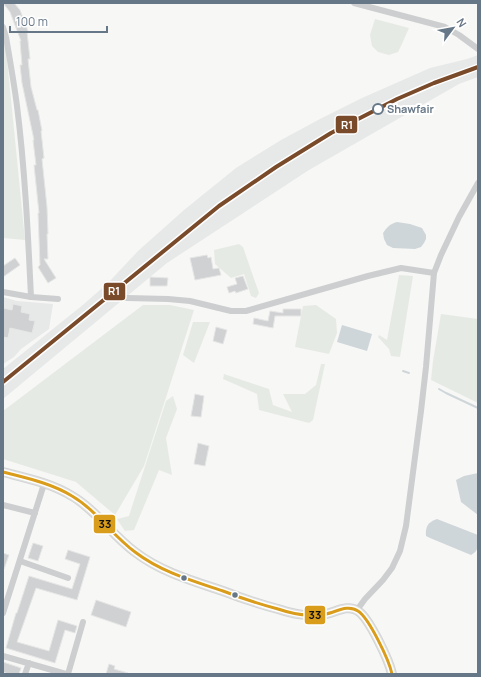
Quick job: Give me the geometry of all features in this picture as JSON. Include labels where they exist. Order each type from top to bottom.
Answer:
[{"type":"main road","points":[[3,472],[58,488],[72,496],[101,519],[135,552],[151,563],[170,573],[259,604],[289,612],[308,615],[326,614],[346,608],[357,610],[365,618],[386,655],[392,674]]},
{"type":"street","points":[[354,3],[445,28],[459,35],[478,49]]},
{"type":"street","points":[[3,27],[6,37],[17,106],[24,176],[31,297]]},
{"type":"street","points":[[357,610],[392,568],[400,551],[406,526],[426,367],[434,273],[459,218],[478,183]]},
{"type":"street","points":[[128,298],[190,301],[232,311],[246,311],[368,276],[402,268],[434,273]]},
{"type":"street","points":[[3,292],[17,296],[58,299]]},
{"type":"street","points":[[3,613],[44,484]]},
{"type":"street","points":[[3,505],[35,514]]},
{"type":"street","points":[[20,561],[68,578]]},
{"type":"street","points":[[3,656],[63,674],[83,622]]},
{"type":"street","points":[[25,674],[29,663]]},
{"type":"shaded area","points":[[375,19],[409,28],[398,52],[389,55],[378,52],[372,46],[370,35]]},
{"type":"shaded area","points":[[3,41],[6,49],[25,240],[3,238]]},
{"type":"shaded area","points":[[478,55],[478,77],[459,84],[309,170],[167,263],[3,399],[3,369],[84,304],[108,283],[138,251],[184,210],[236,168],[281,140],[362,98],[430,68]]},
{"type":"shaded area","points":[[397,222],[422,228],[426,235],[426,239],[421,247],[415,249],[393,248],[387,245],[383,233],[389,226]]},
{"type":"shaded area","points":[[239,244],[243,247],[259,293],[256,298],[251,296],[244,274],[231,278],[215,264],[214,250]]},
{"type":"shaded area","points":[[399,275],[413,276],[400,357],[391,356],[389,349],[378,337],[379,335],[387,340]]},
{"type":"shaded area","points":[[3,297],[17,301],[53,304],[49,329],[3,364]]},
{"type":"shaded area","points":[[143,305],[170,305],[194,310],[144,466],[115,515],[76,482],[3,459],[3,411]]},
{"type":"shaded area","points":[[316,305],[336,319],[337,333],[329,354],[295,347],[303,306]]},
{"type":"shaded area","points":[[441,314],[478,319],[478,403],[431,380]]},
{"type":"shaded area","points":[[193,322],[210,322],[194,363],[183,355]]},
{"type":"shaded area","points":[[342,325],[372,334],[367,351],[337,342]]},
{"type":"shaded area","points":[[321,364],[325,364],[313,420],[309,423],[259,410],[257,394],[223,379],[224,374],[269,389],[273,405],[292,412],[283,394],[305,394],[316,385]]},
{"type":"shaded area","points":[[173,396],[177,409],[166,438],[172,475],[159,470],[134,530],[125,531],[117,519],[129,516],[166,401]]},
{"type":"shaded area","points":[[478,473],[478,515],[461,502],[456,480],[464,476]]},
{"type":"shaded area","points":[[437,519],[478,535],[476,551],[471,555],[426,536],[428,525]]},
{"type":"building","points":[[3,3],[14,3],[20,10],[28,31],[30,59],[28,59],[31,87],[38,110],[42,131],[44,158],[42,159],[47,207],[48,259],[44,259],[56,278],[48,283],[38,267],[40,265],[39,213],[34,165],[36,165],[34,140],[22,83],[20,65],[22,65],[21,41],[10,12]]},
{"type":"building","points":[[207,255],[208,258],[211,257],[213,269],[219,268],[221,275],[195,280],[190,258]]},
{"type":"building","points":[[15,258],[20,265],[3,277],[3,266]]},
{"type":"building","points":[[243,276],[248,289],[236,293],[235,291],[229,293],[227,287],[237,284],[235,278]]},
{"type":"building","points":[[150,277],[168,278],[167,286],[150,286]]},
{"type":"building","points":[[13,304],[22,306],[21,312],[30,314],[29,320],[35,321],[32,333],[10,328],[8,338],[3,337],[3,308],[12,310]]},
{"type":"building","points":[[283,309],[301,309],[301,316],[275,316],[273,328],[253,324],[254,318],[268,321],[270,311],[283,313]]},
{"type":"building","points":[[216,327],[227,330],[223,344],[213,341]]},
{"type":"building","points":[[195,394],[204,396],[201,417],[191,416]]},
{"type":"building","points":[[198,443],[209,446],[205,466],[194,464]]},
{"type":"building","points":[[33,543],[43,546],[38,561],[28,558]]},
{"type":"building","points":[[68,550],[90,557],[77,600],[36,588],[17,642],[49,651],[58,620],[77,626],[75,633],[65,630],[55,663],[6,648],[29,576],[72,589],[80,564],[65,559]]},
{"type":"building","points":[[3,553],[9,555],[4,569],[3,569]]},
{"type":"building","points":[[96,600],[131,612],[126,627],[91,615]]},
{"type":"building","points":[[3,662],[21,668],[19,674],[8,674],[3,672]]},
{"type":"building","points":[[109,664],[115,666],[114,669],[128,674],[106,674]]},
{"type":"waterway","points":[[403,371],[409,373]]},
{"type":"waterway","points":[[439,389],[478,408]]},
{"type":"transit line","name":"R1","points":[[3,382],[219,206],[276,167],[331,133],[397,99],[434,83],[478,67]]},
{"type":"transit line","name":"33","points":[[3,472],[47,484],[64,491],[89,508],[135,552],[156,565],[178,575],[250,601],[296,614],[324,614],[346,608],[358,611],[368,622],[378,640],[392,674]]},
{"type":"place","name":"Shawfair","points":[[378,109]]}]
